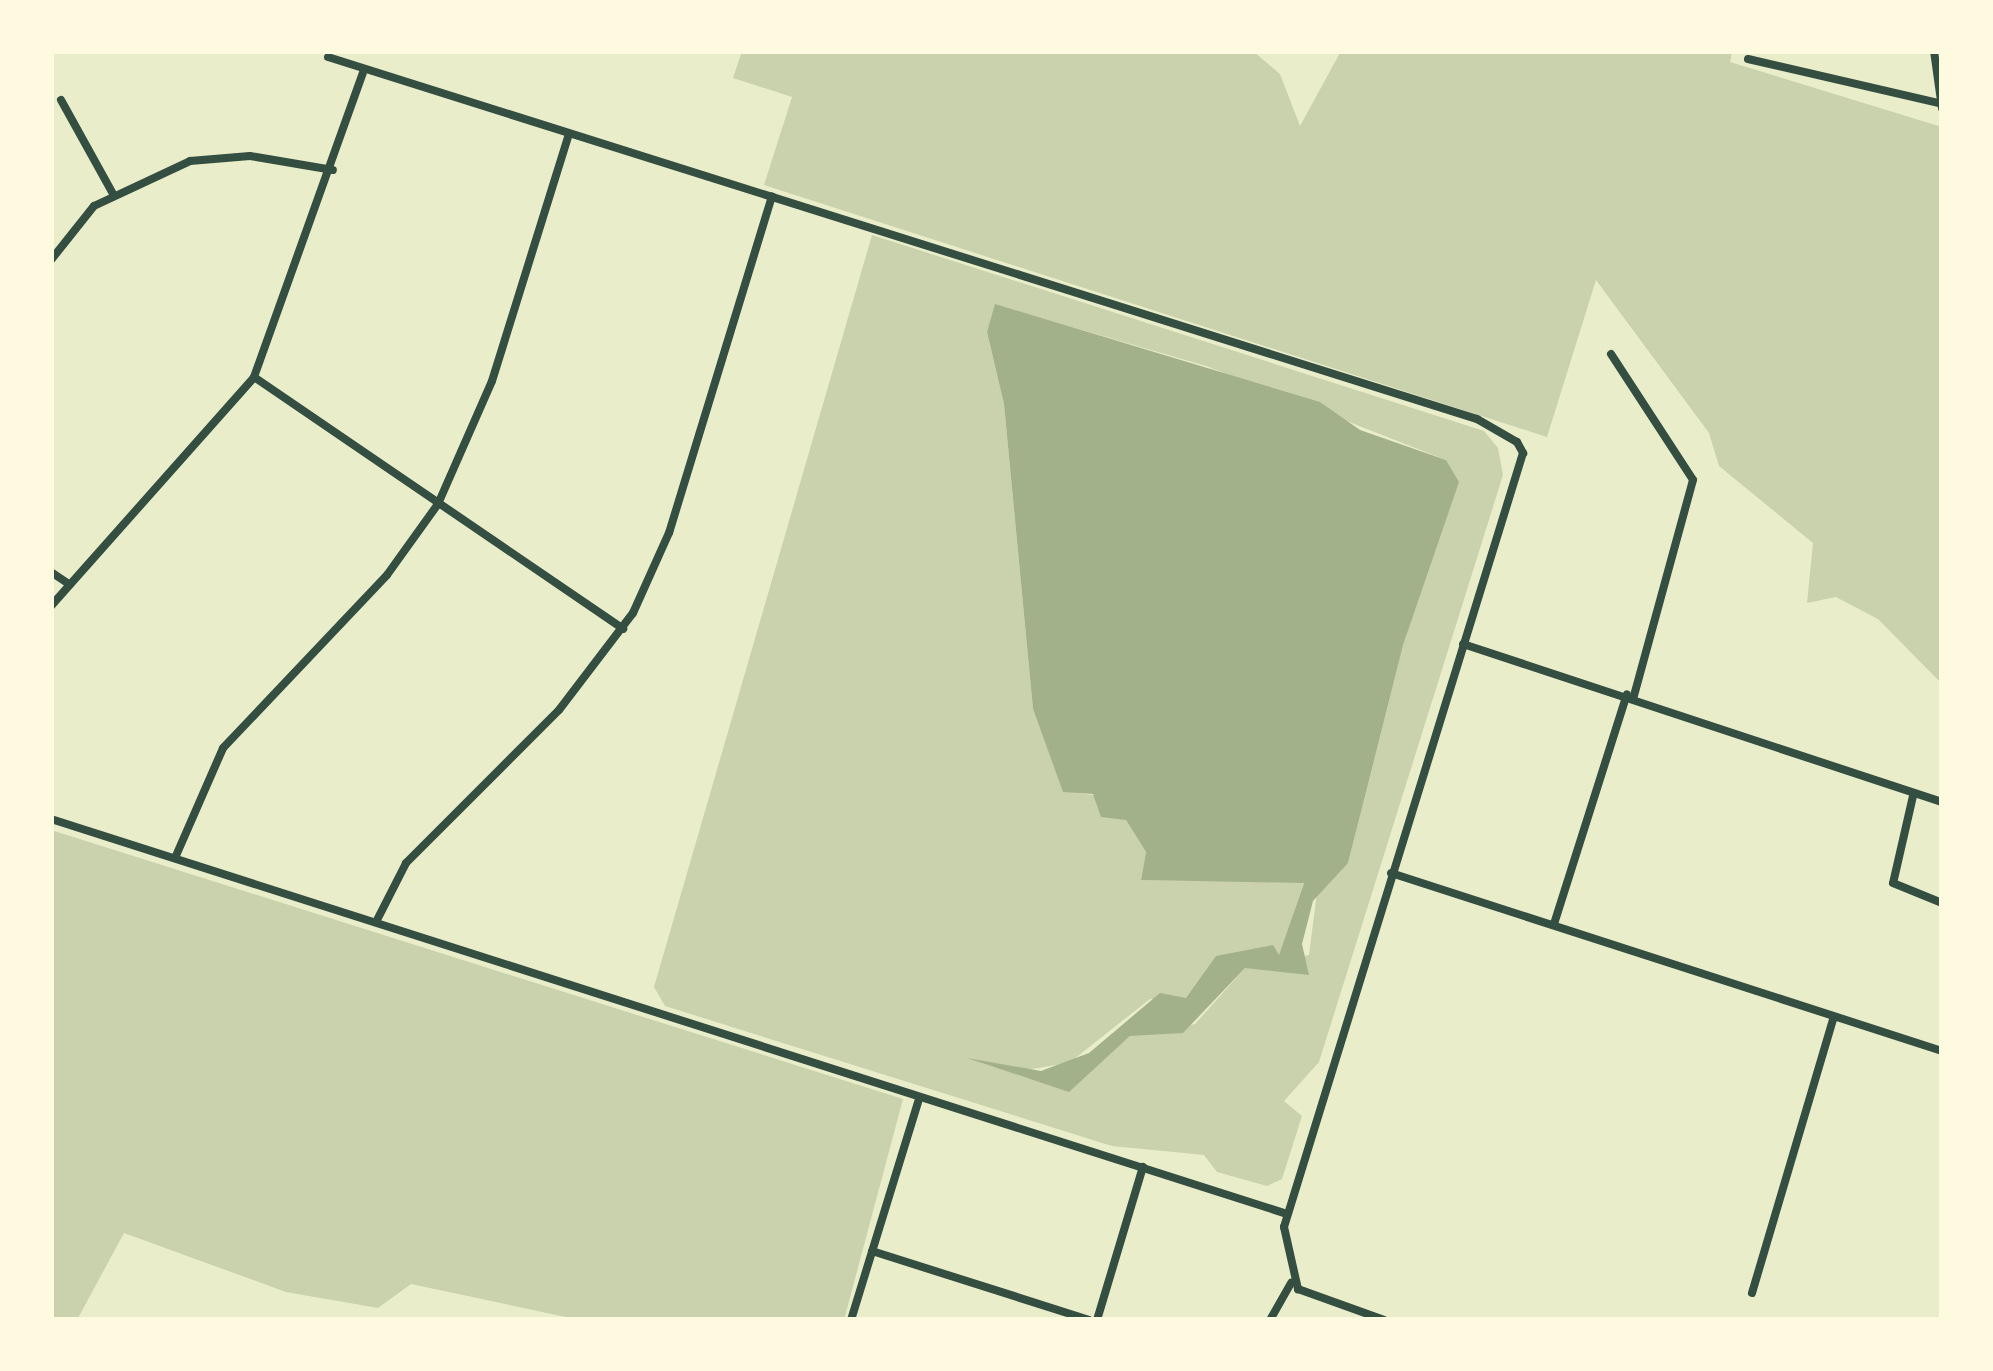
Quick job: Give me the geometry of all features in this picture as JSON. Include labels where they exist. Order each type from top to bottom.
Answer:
[{"type":"street","points":[[1748,59],[1940,105],[1934,51]]},
{"type":"street","points":[[328,57],[363,73],[772,196],[1477,419],[1523,454],[1287,1214],[1291,1283],[1270,1320]]},
{"type":"street","points":[[51,606],[254,377],[333,170],[363,73]]},
{"type":"street","points":[[61,100],[113,194]]},
{"type":"street","points":[[176,858],[223,748],[387,575],[438,504],[492,381],[568,137]]},
{"type":"street","points":[[51,260],[113,194],[207,157],[333,170]]},
{"type":"street","points":[[376,922],[406,862],[560,710],[623,629],[661,556],[772,196]]},
{"type":"street","points":[[1554,924],[1693,497],[1690,466],[1612,354]]},
{"type":"street","points":[[254,377],[623,629]]},
{"type":"street","points":[[51,572],[69,584]]},
{"type":"street","points":[[1463,644],[1631,695],[1913,796],[1942,802]]},
{"type":"street","points":[[1913,796],[1893,883],[1942,903]]},
{"type":"street","points":[[51,818],[1287,1214]]},
{"type":"street","points":[[1391,873],[1942,1051]]},
{"type":"street","points":[[1752,1293],[1834,1017]]},
{"type":"street","points":[[851,1320],[919,1099]]},
{"type":"street","points":[[872,1252],[1093,1320],[1143,1167]]},
{"type":"street","points":[[1291,1283],[1384,1320]]},
{"type":"shaded area","points":[[742,51],[1253,51],[1280,74],[1300,126],[1341,51],[1732,51],[1730,62],[1942,127],[1942,684],[1878,619],[1836,597],[1807,603],[1813,543],[1719,466],[1709,433],[1596,280],[1547,437],[764,185],[792,97],[733,78]]},
{"type":"shaded area","points":[[872,235],[1484,431],[1498,448],[1503,475],[1319,1062],[1284,1101],[1302,1116],[1282,1179],[1267,1186],[1217,1172],[1204,1155],[1112,1146],[665,1006],[654,987]],"holes":[[[996,305],[1206,366],[1446,460],[1348,863],[1318,884],[1309,955],[1245,968],[1279,956],[1304,882],[1141,880],[1146,852],[1126,820],[1093,795],[1063,791],[1033,709],[1004,404],[987,332]],[[1245,968],[1195,1024],[1130,1036],[1069,1091],[976,1061],[1019,1071],[1069,1063],[1150,999],[1185,999],[1197,985]]]},
{"type":"shaded area","points":[[995,304],[1320,402],[1360,430],[1446,460],[1459,482],[1403,645],[1348,863],[1313,901],[1302,944],[1309,975],[1245,968],[1183,1033],[1130,1036],[1069,1092],[967,1058],[1041,1071],[1089,1053],[1160,993],[1186,998],[1216,956],[1273,945],[1279,955],[1304,883],[1141,880],[1146,852],[1126,820],[1101,817],[1093,794],[1063,792],[1033,709],[1004,404],[987,332]]},
{"type":"shaded area","points":[[51,830],[903,1099],[844,1320],[580,1320],[411,1284],[378,1308],[286,1292],[124,1233],[77,1320],[51,1320]]}]
